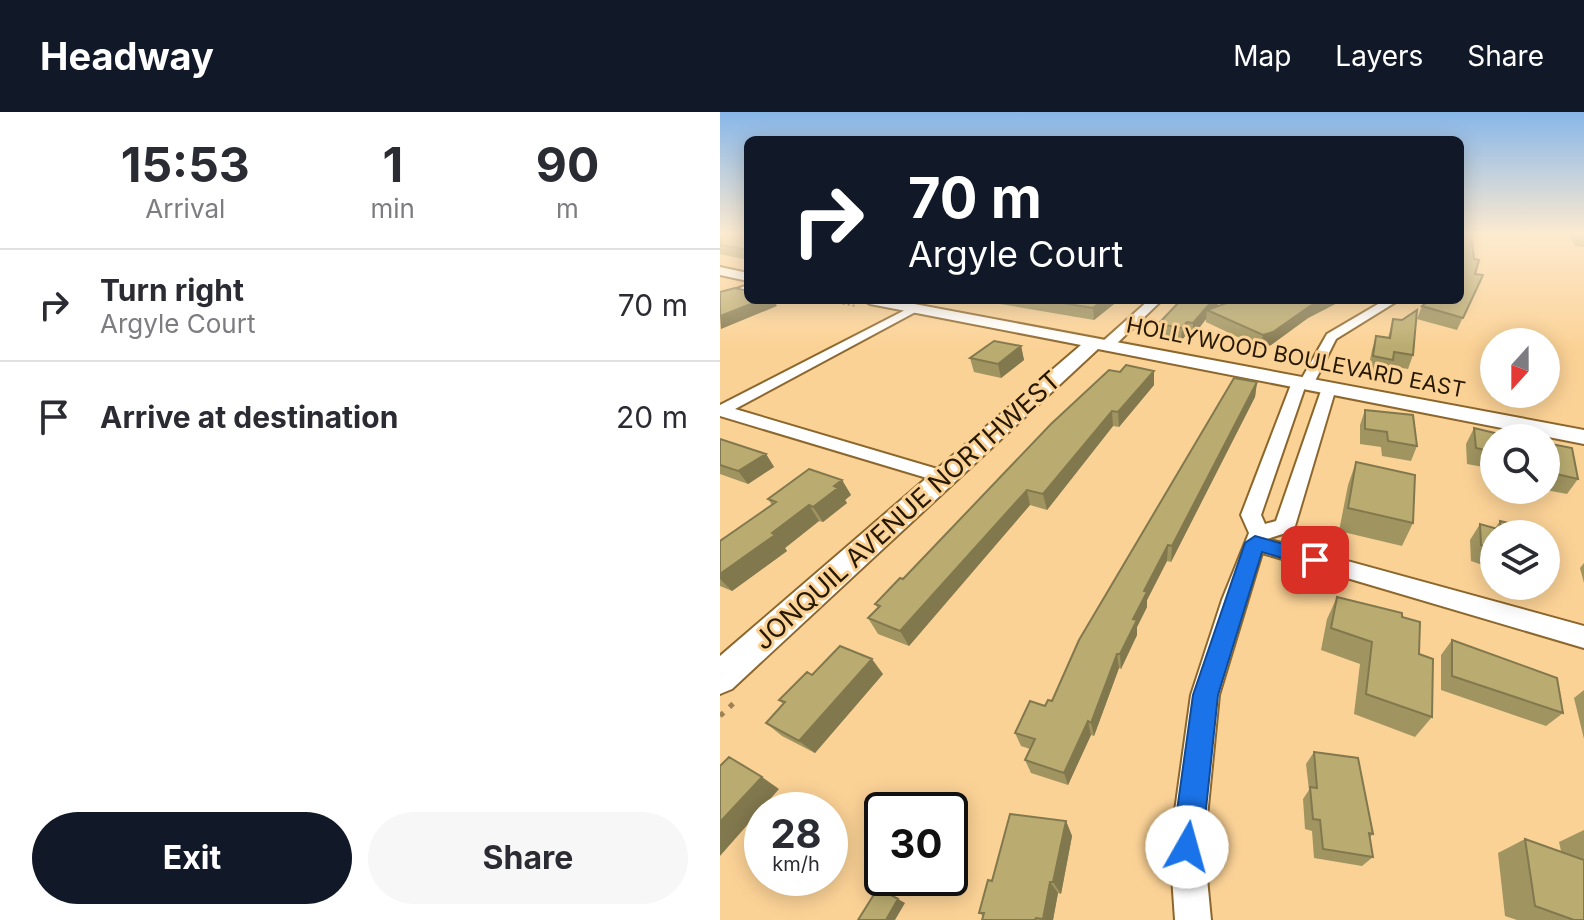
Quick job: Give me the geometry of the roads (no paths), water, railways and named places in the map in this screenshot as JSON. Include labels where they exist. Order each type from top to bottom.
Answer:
[{"type":"street","points":[[723,272],[744,276]]},
{"type":"street","points":[[720,299],[744,290]]},
{"type":"street","name":"HOLLYWOOD BOULEVARD EAST","points":[[890,304],[1584,437]]},
{"type":"street","points":[[1101,344],[1151,304]]},
{"type":"street","points":[[1193,920],[1187,847],[1205,695],[1257,538],[1251,515],[1303,383],[1320,349],[1334,332],[1386,304]]},
{"type":"street","points":[[720,410],[915,309]]},
{"type":"street","name":"JONQUIL AVENUE NORTHWEST","points":[[720,678],[944,477],[1101,344]]},
{"type":"street","points":[[1257,538],[1285,526],[1329,388]]},
{"type":"street","points":[[720,410],[944,477]]},
{"type":"street","points":[[1257,538],[1584,637]]}]
